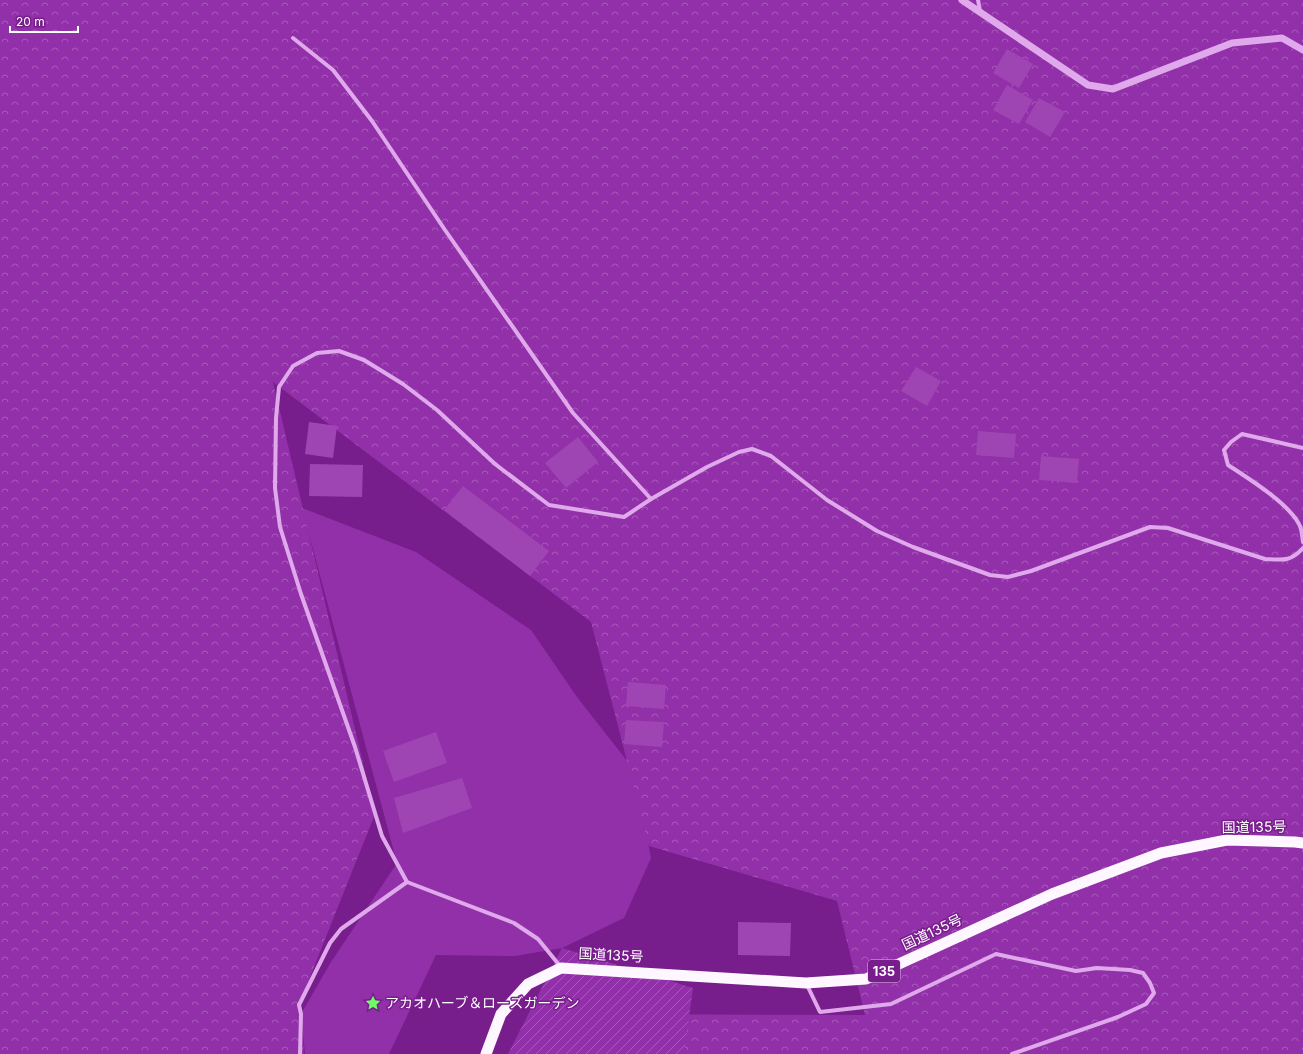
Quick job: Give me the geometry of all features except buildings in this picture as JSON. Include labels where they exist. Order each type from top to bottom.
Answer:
[{"type":"highway","name":"国道135号","points":[[486,1054],[500,1014],[528,984],[562,968],[806,983],[866,979],[1052,894],[1161,853],[1227,840],[1303,843]]},
{"type":"street","points":[[962,0],[980,14],[1088,85],[1113,89],[1232,43],[1282,38],[1303,50]]},
{"type":"street","points":[[978,0],[980,14]]},
{"type":"street","points":[[293,38],[333,70],[372,121],[445,230],[573,413],[651,499]]},
{"type":"street","points":[[562,968],[538,939],[514,923],[407,882],[382,836],[354,747],[301,594],[280,527],[275,488],[276,418],[279,387],[293,366],[317,353],[340,351],[364,360],[403,384],[437,410],[495,464],[549,505],[624,517],[651,499],[707,467],[739,452],[752,449],[771,456],[827,500],[877,531],[913,548],[990,575],[1008,577],[1031,571],[1150,527],[1168,528],[1265,559],[1282,560],[1295,557],[1303,548]]},
{"type":"street","points":[[1303,448],[1242,434],[1224,450],[1228,465],[1274,497],[1293,515],[1300,525],[1303,542]]},
{"type":"street","points":[[300,1054],[301,1014],[299,1005],[330,943],[341,929],[407,882]]},
{"type":"street","points":[[806,983],[820,1012],[890,1004],[996,954],[1076,971],[1096,968],[1130,970],[1143,973],[1150,983],[1154,993],[1146,1004],[1118,1018],[1012,1054]]},
{"type":"green space","points":[[0,0],[1303,0],[1303,1054],[604,1054],[586,1014],[865,1015],[837,901],[649,846],[591,622],[273,382],[375,814],[300,1002],[304,1054],[0,1054]]},
{"type":"green space","points":[[302,508],[416,552],[531,630],[577,697],[635,771],[651,858],[624,918],[562,948],[515,956],[436,955],[389,1054],[305,1054],[301,1014],[331,962],[397,863]]},
{"type":"green space","points":[[562,948],[693,988],[684,1054],[508,1054]]},
{"type":"place","name":"アカオハーブ＆ローズガーデン","points":[[373,1003]]}]
